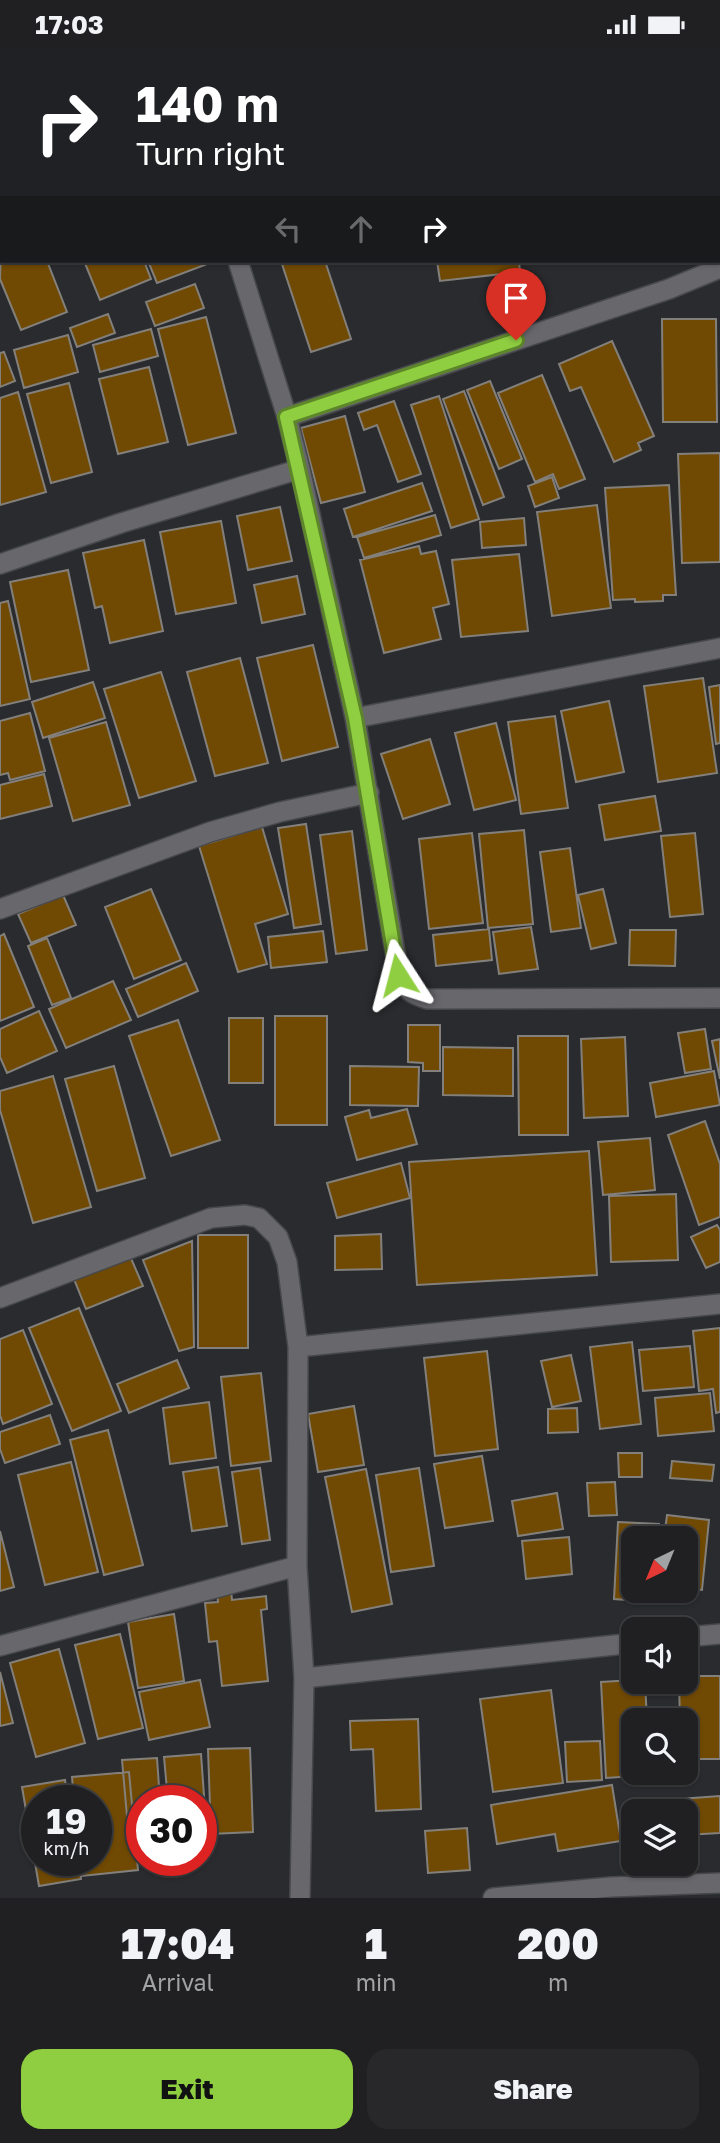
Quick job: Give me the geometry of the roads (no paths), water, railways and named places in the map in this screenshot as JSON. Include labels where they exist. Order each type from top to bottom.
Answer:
[{"type":"street","points":[[239,263],[300,469],[355,718],[398,975],[404,987],[413,995],[427,999],[720,998]]},
{"type":"street","points":[[286,417],[656,293],[720,268]]},
{"type":"street","points":[[0,564],[121,523],[300,469]]},
{"type":"street","points":[[355,718],[720,648]]},
{"type":"street","points":[[0,909],[210,832],[280,812],[369,793]]},
{"type":"street","points":[[0,1298],[211,1218],[245,1215],[259,1218],[278,1237],[287,1262],[298,1347],[297,1566],[304,1678],[300,1898]]},
{"type":"street","points":[[298,1347],[720,1304]]},
{"type":"street","points":[[0,1646],[297,1566]]},
{"type":"street","points":[[698,1636],[720,1634]]},
{"type":"street","points":[[304,1678],[621,1644]]},
{"type":"street","points":[[493,1898],[611,1887],[720,1883]]}]
